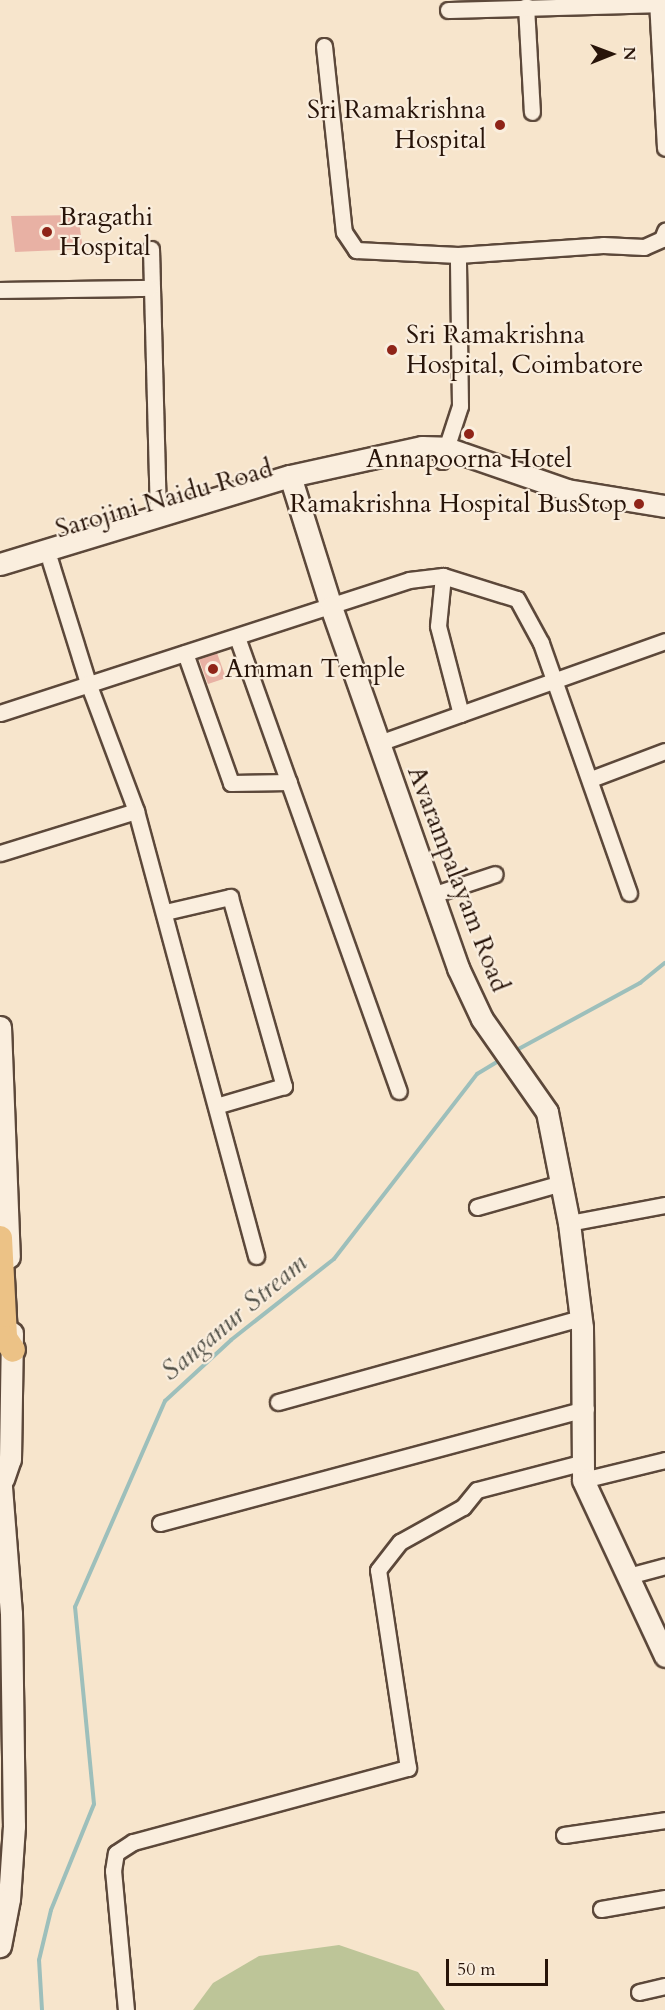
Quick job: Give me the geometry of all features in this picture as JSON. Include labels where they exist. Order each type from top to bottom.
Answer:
[{"type":"main road","points":[[0,1238],[5,1338],[13,1350]]},
{"type":"street","points":[[448,10],[657,2],[665,148]]},
{"type":"street","points":[[526,6],[532,112]]},
{"type":"street","points":[[324,46],[344,232],[356,250],[378,254],[458,255],[603,245],[644,247],[662,239],[665,231]]},
{"type":"street","points":[[151,249],[150,288],[158,515]]},
{"type":"street","points":[[444,454],[460,406],[458,255]]},
{"type":"street","points":[[0,290],[150,288]]},
{"type":"street","points":[[444,454],[567,502],[665,517]]},
{"type":"street","points":[[0,564],[158,515],[292,483],[444,454],[567,490],[665,506]]},
{"type":"street","name":"Sarojini Naidu Road","points":[[0,576],[292,483]]},
{"type":"street","name":"Avarampalayam Road","points":[[292,483],[331,607],[432,895],[482,1018],[547,1112],[569,1223],[581,1318],[586,1409],[582,1471]]},
{"type":"street","points":[[50,561],[88,683],[136,811],[219,1105],[256,1256]]},
{"type":"street","points":[[443,576],[438,626],[461,714]]},
{"type":"street","points":[[0,713],[409,580],[443,576],[517,599],[555,683],[591,779],[629,893]]},
{"type":"street","points":[[237,637],[399,1091]]},
{"type":"street","points":[[379,743],[555,683],[665,641]]},
{"type":"street","points":[[184,653],[231,783],[289,782]]},
{"type":"street","points":[[591,779],[665,751]]},
{"type":"street","points":[[0,853],[136,811]]},
{"type":"street","points":[[432,895],[495,874]]},
{"type":"street","points":[[165,912],[230,897],[284,1086],[219,1105]]},
{"type":"street","points":[[0,1027],[13,1350],[10,1460],[1,1477],[11,1613],[14,1826],[0,1946]]},
{"type":"street","points":[[477,1207],[561,1183]]},
{"type":"street","points":[[569,1223],[665,1205]]},
{"type":"street","points":[[278,1402],[581,1318]]},
{"type":"street","points":[[160,1523],[586,1409]]},
{"type":"street","points":[[126,2010],[112,1871],[116,1853],[133,1842],[408,1768],[378,1570],[400,1542],[463,1507],[477,1490],[582,1471],[665,1460]]},
{"type":"street","points":[[582,1471],[665,1656]]},
{"type":"street","points":[[628,1575],[665,1566]]},
{"type":"street","points":[[564,1834],[665,1820]]},
{"type":"street","points":[[601,1909],[665,1898]]},
{"type":"street","points":[[639,1992],[665,1986]]},
{"type":"green space","points":[[339,1945],[418,1972],[445,2010],[193,2010],[213,1983],[259,1956]]},
{"type":"building","name":"Bragathi Hospital","points":[[78,215],[83,249],[15,252],[11,216]]},
{"type":"building","name":"Amman Temple","points":[[217,653],[226,678],[208,684],[199,659]]},
{"type":"waterway","name":"Sanganur Stream","points":[[513,1052],[640,983],[665,963]]},
{"type":"waterway","name":"Sanganur Stream","points":[[42,2010],[39,1960],[51,1910],[94,1804],[75,1607],[165,1401],[231,1340],[334,1259],[477,1074],[502,1059]]},
{"type":"place","name":"Sri Ramakrishna Hospital","points":[[500,125]]},
{"type":"place","name":"Bragathi Hospital","points":[[47,232]]},
{"type":"place","name":"Sri Ramakrishna Hospital, Coimbatore","points":[[392,350]]},
{"type":"place","name":"Annapoorna Hotel","points":[[469,434]]},
{"type":"place","name":"Ramakrishna Hospital BusStop","points":[[639,504]]},
{"type":"place","name":"Amman Temple","points":[[213,669]]}]
